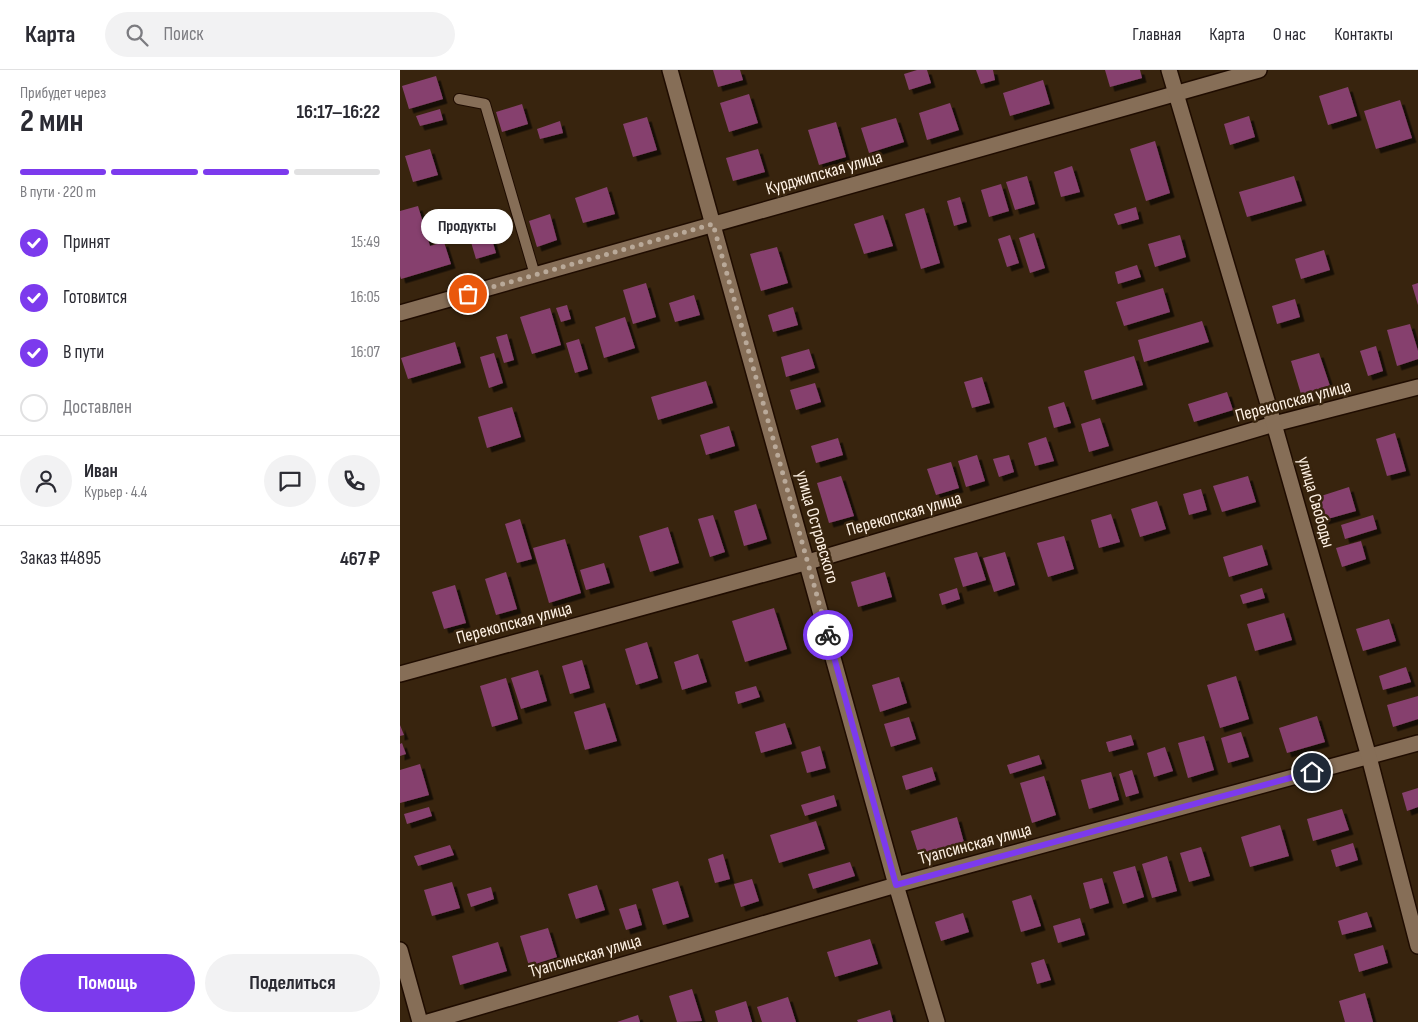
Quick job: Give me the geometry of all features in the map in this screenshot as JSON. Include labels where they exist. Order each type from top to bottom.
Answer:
[{"type":"street","name":"улица Островского","points":[[670,70],[808,562],[896,885],[937,1022]]},
{"type":"street","name":"улица Свободы","points":[[1169,70],[1274,424],[1368,757],[1418,946]]},
{"type":"street","name":"Курджипская улица","points":[[400,313],[1259,70]]},
{"type":"street","name":"Перекопская улица","points":[[400,674],[808,562],[1274,424],[1418,387]]},
{"type":"street","name":"Туапсинская улица","points":[[428,1022],[896,885],[1418,743]]},
{"type":"street","points":[[400,950],[420,1022]]},
{"type":"lane","points":[[459,99],[485,104],[535,275]]},
{"type":"building","points":[[713,70],[740,70],[743,80],[718,87]]},
{"type":"building","points":[[917,70],[927,70],[931,83],[909,90],[904,74]]},
{"type":"building","points":[[976,70],[993,70],[995,80],[981,84]]},
{"type":"building","points":[[1105,70],[1140,70],[1142,78],[1110,87]]},
{"type":"building","points":[[436,76],[443,99],[409,109],[402,86]]},
{"type":"building","points":[[1043,80],[1050,104],[1010,116],[1003,93]]},
{"type":"building","points":[[1348,87],[1357,116],[1328,125],[1319,96]]},
{"type":"building","points":[[749,94],[758,123],[729,132],[720,103]]},
{"type":"building","points":[[1400,100],[1412,138],[1376,149],[1364,111]]},
{"type":"building","points":[[950,103],[959,130],[927,140],[919,113]]},
{"type":"building","points":[[522,104],[528,124],[502,132],[496,112]]},
{"type":"building","points":[[440,109],[443,120],[420,126],[416,116]]},
{"type":"building","points":[[1249,116],[1255,137],[1230,145],[1224,124]]},
{"type":"building","points":[[647,117],[657,150],[633,157],[623,124]]},
{"type":"building","points":[[896,118],[904,142],[869,153],[861,128]]},
{"type":"building","points":[[560,121],[563,133],[540,139],[537,129]]},
{"type":"building","points":[[836,122],[846,157],[819,165],[808,130]]},
{"type":"building","points":[[1155,141],[1170,193],[1146,201],[1130,149]]},
{"type":"building","points":[[430,149],[438,175],[413,182],[405,156]]},
{"type":"building","points":[[758,149],[765,172],[733,181],[726,158]]},
{"type":"building","points":[[1072,166],[1080,192],[1061,197],[1054,172]]},
{"type":"building","points":[[1027,176],[1035,204],[1015,210],[1006,182]]},
{"type":"building","points":[[1294,176],[1302,201],[1247,217],[1239,192]]},
{"type":"building","points":[[1001,184],[1009,211],[989,217],[981,190]]},
{"type":"building","points":[[607,187],[615,214],[583,223],[575,198]]},
{"type":"building","points":[[960,197],[967,222],[954,226],[947,201]]},
{"type":"building","points":[[418,206],[430,246],[444,242],[451,264],[401,279],[400,211]]},
{"type":"building","points":[[1136,207],[1139,219],[1118,225],[1114,214]]},
{"type":"building","points":[[924,208],[940,263],[921,269],[905,214]]},
{"type":"building","points":[[550,214],[557,240],[537,247],[529,221]]},
{"type":"building","points":[[883,215],[893,246],[864,254],[854,224]]},
{"type":"building","points":[[488,226],[496,253],[476,259],[468,232]]},
{"type":"building","points":[[1034,233],[1045,268],[1030,273],[1019,238]]},
{"type":"building","points":[[1010,235],[1019,263],[1007,267],[998,239]]},
{"type":"building","points":[[1180,235],[1186,257],[1155,267],[1148,244]]},
{"type":"building","points":[[777,247],[788,283],[761,291],[750,254]]},
{"type":"building","points":[[1324,250],[1330,270],[1301,279],[1295,259]]},
{"type":"building","points":[[1137,265],[1141,277],[1118,284],[1115,272]]},
{"type":"building","points":[[646,283],[656,317],[633,324],[623,290]]},
{"type":"building","points":[[1418,283],[1418,305],[1412,285]]},
{"type":"building","points":[[1163,288],[1170,312],[1124,326],[1116,302]]},
{"type":"building","points":[[694,295],[700,315],[675,322],[669,303]]},
{"type":"building","points":[[1295,299],[1300,317],[1277,324],[1272,306]]},
{"type":"building","points":[[567,305],[571,319],[561,322],[556,308]]},
{"type":"building","points":[[793,307],[798,325],[773,332],[768,315]]},
{"type":"building","points":[[550,308],[561,345],[532,354],[520,317]]},
{"type":"building","points":[[625,317],[635,348],[604,358],[595,327]]},
{"type":"building","points":[[1202,321],[1209,342],[1144,362],[1138,340]]},
{"type":"building","points":[[1410,324],[1418,351],[1418,359],[1397,366],[1387,330]]},
{"type":"building","points":[[507,334],[514,360],[504,363],[496,337]]},
{"type":"building","points":[[579,339],[588,369],[575,373],[566,343]]},
{"type":"building","points":[[455,342],[461,363],[408,379],[401,358]]},
{"type":"building","points":[[1376,346],[1383,371],[1368,376],[1360,351]]},
{"type":"building","points":[[809,349],[815,368],[786,377],[781,357]]},
{"type":"building","points":[[494,353],[503,383],[489,388],[480,357]]},
{"type":"building","points":[[1319,353],[1330,386],[1301,394],[1291,361]]},
{"type":"building","points":[[1134,356],[1143,385],[1092,400],[1084,371]]},
{"type":"building","points":[[982,377],[990,403],[972,408],[964,382]]},
{"type":"building","points":[[706,381],[713,403],[658,420],[651,397]]},
{"type":"building","points":[[815,383],[821,402],[796,410],[790,390]]},
{"type":"building","points":[[1227,392],[1233,410],[1194,422],[1188,404]]},
{"type":"building","points":[[1064,402],[1071,423],[1054,428],[1048,407]]},
{"type":"building","points":[[512,407],[521,437],[487,448],[478,417]]},
{"type":"building","points":[[1100,418],[1109,446],[1089,452],[1081,424]]},
{"type":"building","points":[[729,426],[735,446],[706,455],[700,435]]},
{"type":"building","points":[[1395,433],[1406,471],[1387,476],[1376,439]]},
{"type":"building","points":[[1046,437],[1054,461],[1035,466],[1028,443]]},
{"type":"building","points":[[838,438],[843,455],[816,463],[811,446]]},
{"type":"building","points":[[977,455],[985,481],[966,487],[958,461]]},
{"type":"building","points":[[1009,455],[1014,472],[999,477],[993,459]]},
{"type":"building","points":[[951,462],[959,488],[936,495],[927,469]]},
{"type":"building","points":[[841,476],[854,516],[829,523],[817,483]]},
{"type":"building","points":[[1248,476],[1256,502],[1222,512],[1213,486]]},
{"type":"building","points":[[1349,487],[1356,511],[1324,520],[1318,497]]},
{"type":"building","points":[[1201,489],[1207,510],[1189,515],[1183,494]]},
{"type":"building","points":[[1157,501],[1166,529],[1140,537],[1131,509]]},
{"type":"building","points":[[756,504],[767,539],[744,546],[734,511]]},
{"type":"building","points":[[1111,514],[1120,542],[1099,548],[1091,520]]},
{"type":"building","points":[[713,515],[725,552],[710,557],[698,519]]},
{"type":"building","points":[[1373,515],[1377,529],[1345,539],[1341,525]]},
{"type":"building","points":[[520,519],[532,559],[517,563],[505,524]]},
{"type":"building","points":[[668,527],[679,563],[650,572],[639,536]]},
{"type":"building","points":[[1064,536],[1074,569],[1048,577],[1037,543]]},
{"type":"building","points":[[565,539],[581,593],[549,603],[533,548]]},
{"type":"building","points":[[1361,541],[1366,559],[1342,567],[1336,548]]},
{"type":"building","points":[[1262,545],[1268,565],[1229,577],[1223,557]]},
{"type":"building","points":[[977,552],[986,580],[963,587],[954,558]]},
{"type":"building","points":[[1005,552],[1015,585],[994,592],[983,558]]},
{"type":"building","points":[[604,563],[610,583],[586,590],[580,570]]},
{"type":"building","points":[[506,572],[517,609],[496,615],[485,579]]},
{"type":"building","points":[[885,572],[892,597],[858,607],[851,582]]},
{"type":"building","points":[[455,585],[466,623],[444,629],[432,592]]},
{"type":"building","points":[[957,588],[960,599],[942,605],[939,594]]},
{"type":"building","points":[[1262,588],[1265,598],[1243,604],[1240,595]]},
{"type":"building","points":[[774,608],[787,649],[745,662],[732,621]]},
{"type":"building","points":[[1284,613],[1292,640],[1255,651],[1247,624]]},
{"type":"building","points":[[1389,619],[1396,641],[1363,651],[1356,629]]},
{"type":"building","points":[[647,642],[658,678],[636,685],[625,649]]},
{"type":"building","points":[[698,654],[707,682],[682,690],[674,662]]},
{"type":"building","points":[[582,660],[590,688],[570,694],[562,666]]},
{"type":"building","points":[[1406,667],[1411,682],[1383,690],[1379,676]]},
{"type":"building","points":[[538,670],[547,701],[521,709],[511,678]]},
{"type":"building","points":[[1236,676],[1249,719],[1220,728],[1207,685]]},
{"type":"building","points":[[899,677],[907,703],[880,712],[872,685]]},
{"type":"building","points":[[506,678],[518,719],[492,727],[480,686]]},
{"type":"building","points":[[756,686],[760,697],[738,704],[735,692]]},
{"type":"building","points":[[1418,696],[1418,719],[1393,727],[1387,705]]},
{"type":"building","points":[[605,703],[617,741],[585,750],[574,712]]},
{"type":"building","points":[[1317,716],[1325,742],[1287,753],[1279,728]]},
{"type":"building","points":[[909,717],[916,739],[891,747],[884,724]]},
{"type":"building","points":[[785,723],[792,744],[761,753],[755,732]]},
{"type":"building","points":[[400,725],[404,735],[400,736]]},
{"type":"building","points":[[1241,732],[1249,757],[1228,763],[1221,738]]},
{"type":"building","points":[[1131,735],[1134,745],[1109,752],[1106,742]]},
{"type":"building","points":[[1204,736],[1214,770],[1188,778],[1178,743]]},
{"type":"building","points":[[402,743],[406,754],[400,756],[400,744]]},
{"type":"building","points":[[820,746],[826,768],[807,773],[801,752]]},
{"type":"building","points":[[1165,747],[1173,771],[1154,777],[1147,753]]},
{"type":"building","points":[[1039,755],[1042,764],[1010,774],[1007,765]]},
{"type":"building","points":[[420,764],[429,795],[400,803],[400,770]]},
{"type":"building","points":[[932,767],[936,780],[906,790],[902,776]]},
{"type":"building","points":[[1132,770],[1139,793],[1126,797],[1119,774]]},
{"type":"building","points":[[1111,772],[1119,800],[1089,809],[1081,780]]},
{"type":"building","points":[[1044,776],[1056,815],[1032,823],[1020,783]]},
{"type":"building","points":[[1418,788],[1418,807],[1407,811],[1402,793]]},
{"type":"building","points":[[834,795],[837,806],[805,816],[801,805]]},
{"type":"building","points":[[429,807],[432,816],[407,824],[404,814]]},
{"type":"building","points":[[1342,809],[1349,830],[1313,841],[1307,819]]},
{"type":"building","points":[[957,817],[965,846],[920,859],[911,831]]},
{"type":"building","points":[[816,821],[825,849],[779,863],[770,835]]},
{"type":"building","points":[[1280,825],[1289,856],[1250,867],[1241,837]]},
{"type":"building","points":[[1353,843],[1358,860],[1336,867],[1331,850]]},
{"type":"building","points":[[450,845],[454,855],[418,866],[414,856]]},
{"type":"building","points":[[1201,847],[1210,876],[1189,882],[1180,853]]},
{"type":"building","points":[[723,854],[730,879],[715,883],[708,859]]},
{"type":"building","points":[[1167,856],[1177,891],[1152,898],[1142,864]]},
{"type":"building","points":[[850,862],[855,876],[813,889],[808,874]]},
{"type":"building","points":[[1135,866],[1144,897],[1123,904],[1113,872]]},
{"type":"building","points":[[1102,878],[1109,903],[1090,909],[1083,883]]},
{"type":"building","points":[[752,879],[759,901],[741,907],[734,884]]},
{"type":"building","points":[[678,881],[689,917],[663,925],[652,889]]},
{"type":"building","points":[[452,882],[460,908],[432,916],[424,890]]},
{"type":"building","points":[[597,885],[605,910],[576,919],[568,894]]},
{"type":"building","points":[[491,887],[494,899],[471,907],[467,894]]},
{"type":"building","points":[[1031,895],[1041,926],[1021,932],[1012,901]]},
{"type":"building","points":[[636,904],[642,925],[626,930],[619,909]]},
{"type":"building","points":[[1367,912],[1372,927],[1342,935],[1338,921]]},
{"type":"building","points":[[963,913],[969,932],[941,941],[935,922]]},
{"type":"building","points":[[1080,918],[1085,935],[1058,943],[1053,926]]},
{"type":"building","points":[[548,928],[557,957],[529,966],[520,936]]},
{"type":"building","points":[[870,939],[878,964],[835,977],[827,952]]},
{"type":"building","points":[[498,942],[507,971],[460,985],[452,956]]},
{"type":"building","points":[[1383,945],[1388,963],[1359,972],[1354,954]]},
{"type":"building","points":[[1044,959],[1051,980],[1037,984],[1031,963]]},
{"type":"building","points":[[692,989],[702,1021],[677,1022],[669,996]]},
{"type":"building","points":[[1365,993],[1373,1022],[1345,1022],[1339,1001]]},
{"type":"building","points":[[788,997],[796,1022],[762,1022],[757,1007]]},
{"type":"building","points":[[746,1001],[752,1022],[718,1022],[715,1011]]},
{"type":"building","points":[[890,1010],[893,1022],[858,1022],[857,1020]]},
{"type":"building","points":[[638,1015],[640,1022],[617,1022]]},
{"type":"way so far","points":[[468,294],[713,224],[828,635]]},
{"type":"place","name":"Продукты","points":[[468,294]]},
{"type":"route","points":[[828,635],[896,885],[1312,772]]}]
